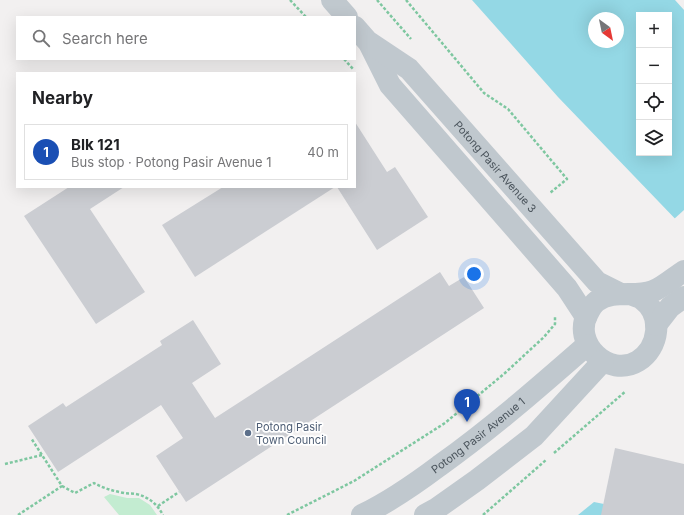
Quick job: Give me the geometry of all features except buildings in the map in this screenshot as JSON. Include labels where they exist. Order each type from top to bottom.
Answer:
[{"type":"street","points":[[332,0],[346,16]]},
{"type":"street","name":"Potong Pasir Avenue 3","points":[[362,35],[409,69],[597,282],[625,294]]},
{"type":"street","name":"Potong Pasir Avenue 3","points":[[362,35],[390,85],[567,288],[586,317]]},
{"type":"street","points":[[625,294],[642,299],[648,306],[654,315],[656,336],[652,347],[646,356],[636,362],[625,365],[614,365],[603,361],[594,354],[587,345],[584,331],[586,317],[591,308],[597,301],[625,294],[654,291],[684,271]]},
{"type":"street","points":[[656,325],[677,302]]},
{"type":"street","name":"Potong Pasir Avenue 1","points":[[362,515],[418,481],[463,448],[517,406],[587,345]]},
{"type":"street","points":[[425,515],[477,480],[534,436],[603,361]]},
{"type":"path","points":[[290,0],[305,16]]},
{"type":"path","points":[[406,0],[484,93],[508,109],[567,179],[548,194]]},
{"type":"path","points":[[287,515],[354,481],[445,423],[505,373],[544,337],[555,324],[554,312]]},
{"type":"path","points":[[483,515],[628,389]]},
{"type":"path","points":[[31,438],[62,486],[75,493],[94,483],[104,488],[126,494],[135,494],[147,498],[158,506],[163,515]]},
{"type":"path","points":[[4,464],[42,455]]},
{"type":"path","points":[[18,515],[62,486]]},
{"type":"path","points":[[158,506],[179,492]]},
{"type":"green space","points":[[110,494],[127,498],[139,498],[150,505],[157,515],[119,515],[104,497]]},
{"type":"water","points":[[472,0],[675,0],[684,10],[684,228],[558,97]]},
{"type":"water","points":[[594,502],[604,504],[602,515],[578,515]]},
{"type":"pier","points":[[684,210],[684,230],[673,220]]},
{"type":"place","name":"Blk 121","points":[[467,422]]},
{"type":"place","name":"Potong Pasir Town Council","points":[[248,433]]}]
